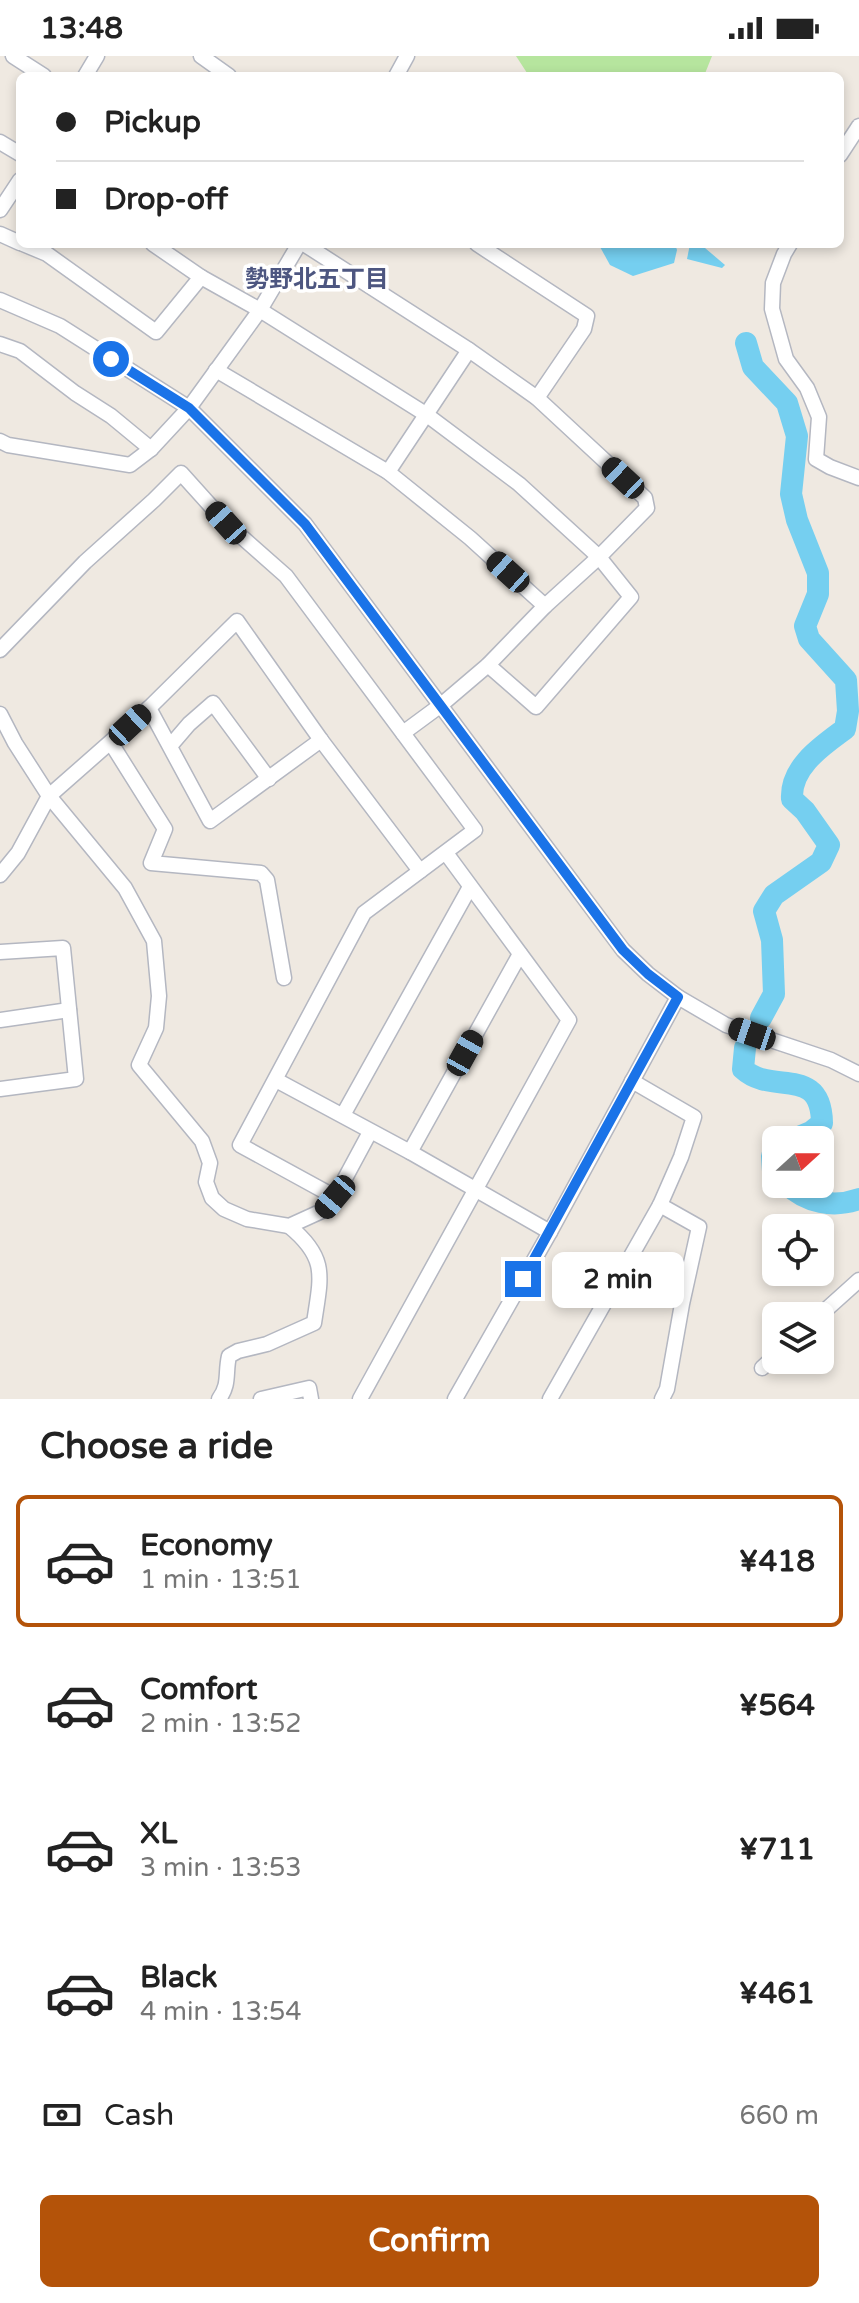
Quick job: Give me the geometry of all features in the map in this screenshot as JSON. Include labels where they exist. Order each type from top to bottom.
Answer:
[{"type":"street","points":[[13,56],[38,72]]},
{"type":"street","points":[[201,56],[223,72]]},
{"type":"street","points":[[844,149],[859,126]]},
{"type":"street","points":[[0,210],[16,186]]},
{"type":"street","points":[[33,248],[47,254],[156,332],[201,277]]},
{"type":"street","points":[[159,248],[427,415],[519,484],[599,557],[631,597],[536,707],[488,665]]},
{"type":"street","points":[[3,446],[130,465],[151,449],[189,408],[260,310],[299,248]]},
{"type":"street","points":[[308,248],[469,350],[537,398],[647,502],[647,508],[488,665],[403,733]]},
{"type":"street","points":[[483,248],[587,316],[584,329],[537,398]]},
{"type":"street","points":[[788,248],[773,283],[772,309],[786,359],[807,388],[819,417],[816,459],[859,478]]},
{"type":"street","points":[[0,300],[60,326],[189,408],[305,524],[623,950],[648,974],[678,997],[726,1025],[831,1060],[859,1074]]},
{"type":"street","points":[[0,344],[20,351],[111,416],[151,449]]},
{"type":"street","points":[[388,472],[469,350]]},
{"type":"street","points":[[216,370],[388,472],[470,538],[545,606]]},
{"type":"street","points":[[0,650],[85,562],[181,473],[226,523],[286,576],[475,830],[364,913],[240,1145],[335,1197]]},
{"type":"street","points":[[0,875],[18,853],[49,796],[149,708],[237,621],[321,740],[420,871]]},
{"type":"street","points":[[171,745],[213,703],[269,779]]},
{"type":"street","points":[[149,708],[210,821],[321,740]]},
{"type":"street","points":[[0,714],[49,796],[125,888],[154,941],[159,996],[156,1028],[139,1065],[202,1141],[210,1163],[206,1182],[212,1198],[224,1209],[247,1219],[289,1226],[312,1246],[320,1269],[314,1323],[267,1344],[229,1356],[226,1389],[219,1399]]},
{"type":"street","points":[[111,743],[165,829],[151,863],[261,873],[267,880],[284,978]]},
{"type":"street","points":[[360,1399],[569,1020],[446,853]]},
{"type":"street","points":[[343,1115],[470,887]]},
{"type":"street","points":[[0,952],[63,948],[76,1079],[0,1089]]},
{"type":"street","points":[[410,1152],[520,954]]},
{"type":"street","points":[[455,1399],[678,997]]},
{"type":"street","points":[[0,1020],[69,1010]]},
{"type":"street","points":[[276,1080],[550,1232]]},
{"type":"street","points":[[550,1399],[660,1205],[694,1117],[632,1081]]},
{"type":"street","points":[[289,1226],[322,1211],[335,1197],[370,1132]]},
{"type":"street","points":[[660,1205],[699,1227],[667,1389],[662,1399]]},
{"type":"street","points":[[834,1302],[859,1280]]},
{"type":"street","points":[[261,1399],[309,1388],[311,1399]]},
{"type":"green space","points":[[516,56],[712,56],[706,72],[526,72]]},
{"type":"water","points":[[601,248],[677,250],[674,263],[633,276],[610,265]]},
{"type":"water","points":[[689,248],[705,248],[725,265],[722,268],[687,259]]},
{"type":"waterway","points":[[746,343],[753,367],[787,403],[797,436],[791,494],[797,520],[818,573],[818,594],[805,626],[809,639],[846,680],[848,711],[845,729],[809,758],[796,777],[792,799],[805,811],[829,845],[821,862],[774,895],[764,911],[772,940],[774,994],[761,1018]]},
{"type":"waterway","points":[[745,1048],[743,1069],[755,1077],[804,1087],[813,1093],[820,1105],[822,1123],[818,1126]]},
{"type":"waterway","points":[[809,1198],[830,1203],[859,1199]]},
{"type":"district","name":"勢野北五丁目","points":[[317,279]]},
{"type":"route","points":[[111,359],[189,408],[305,524],[623,950],[678,997],[523,1279]]}]
